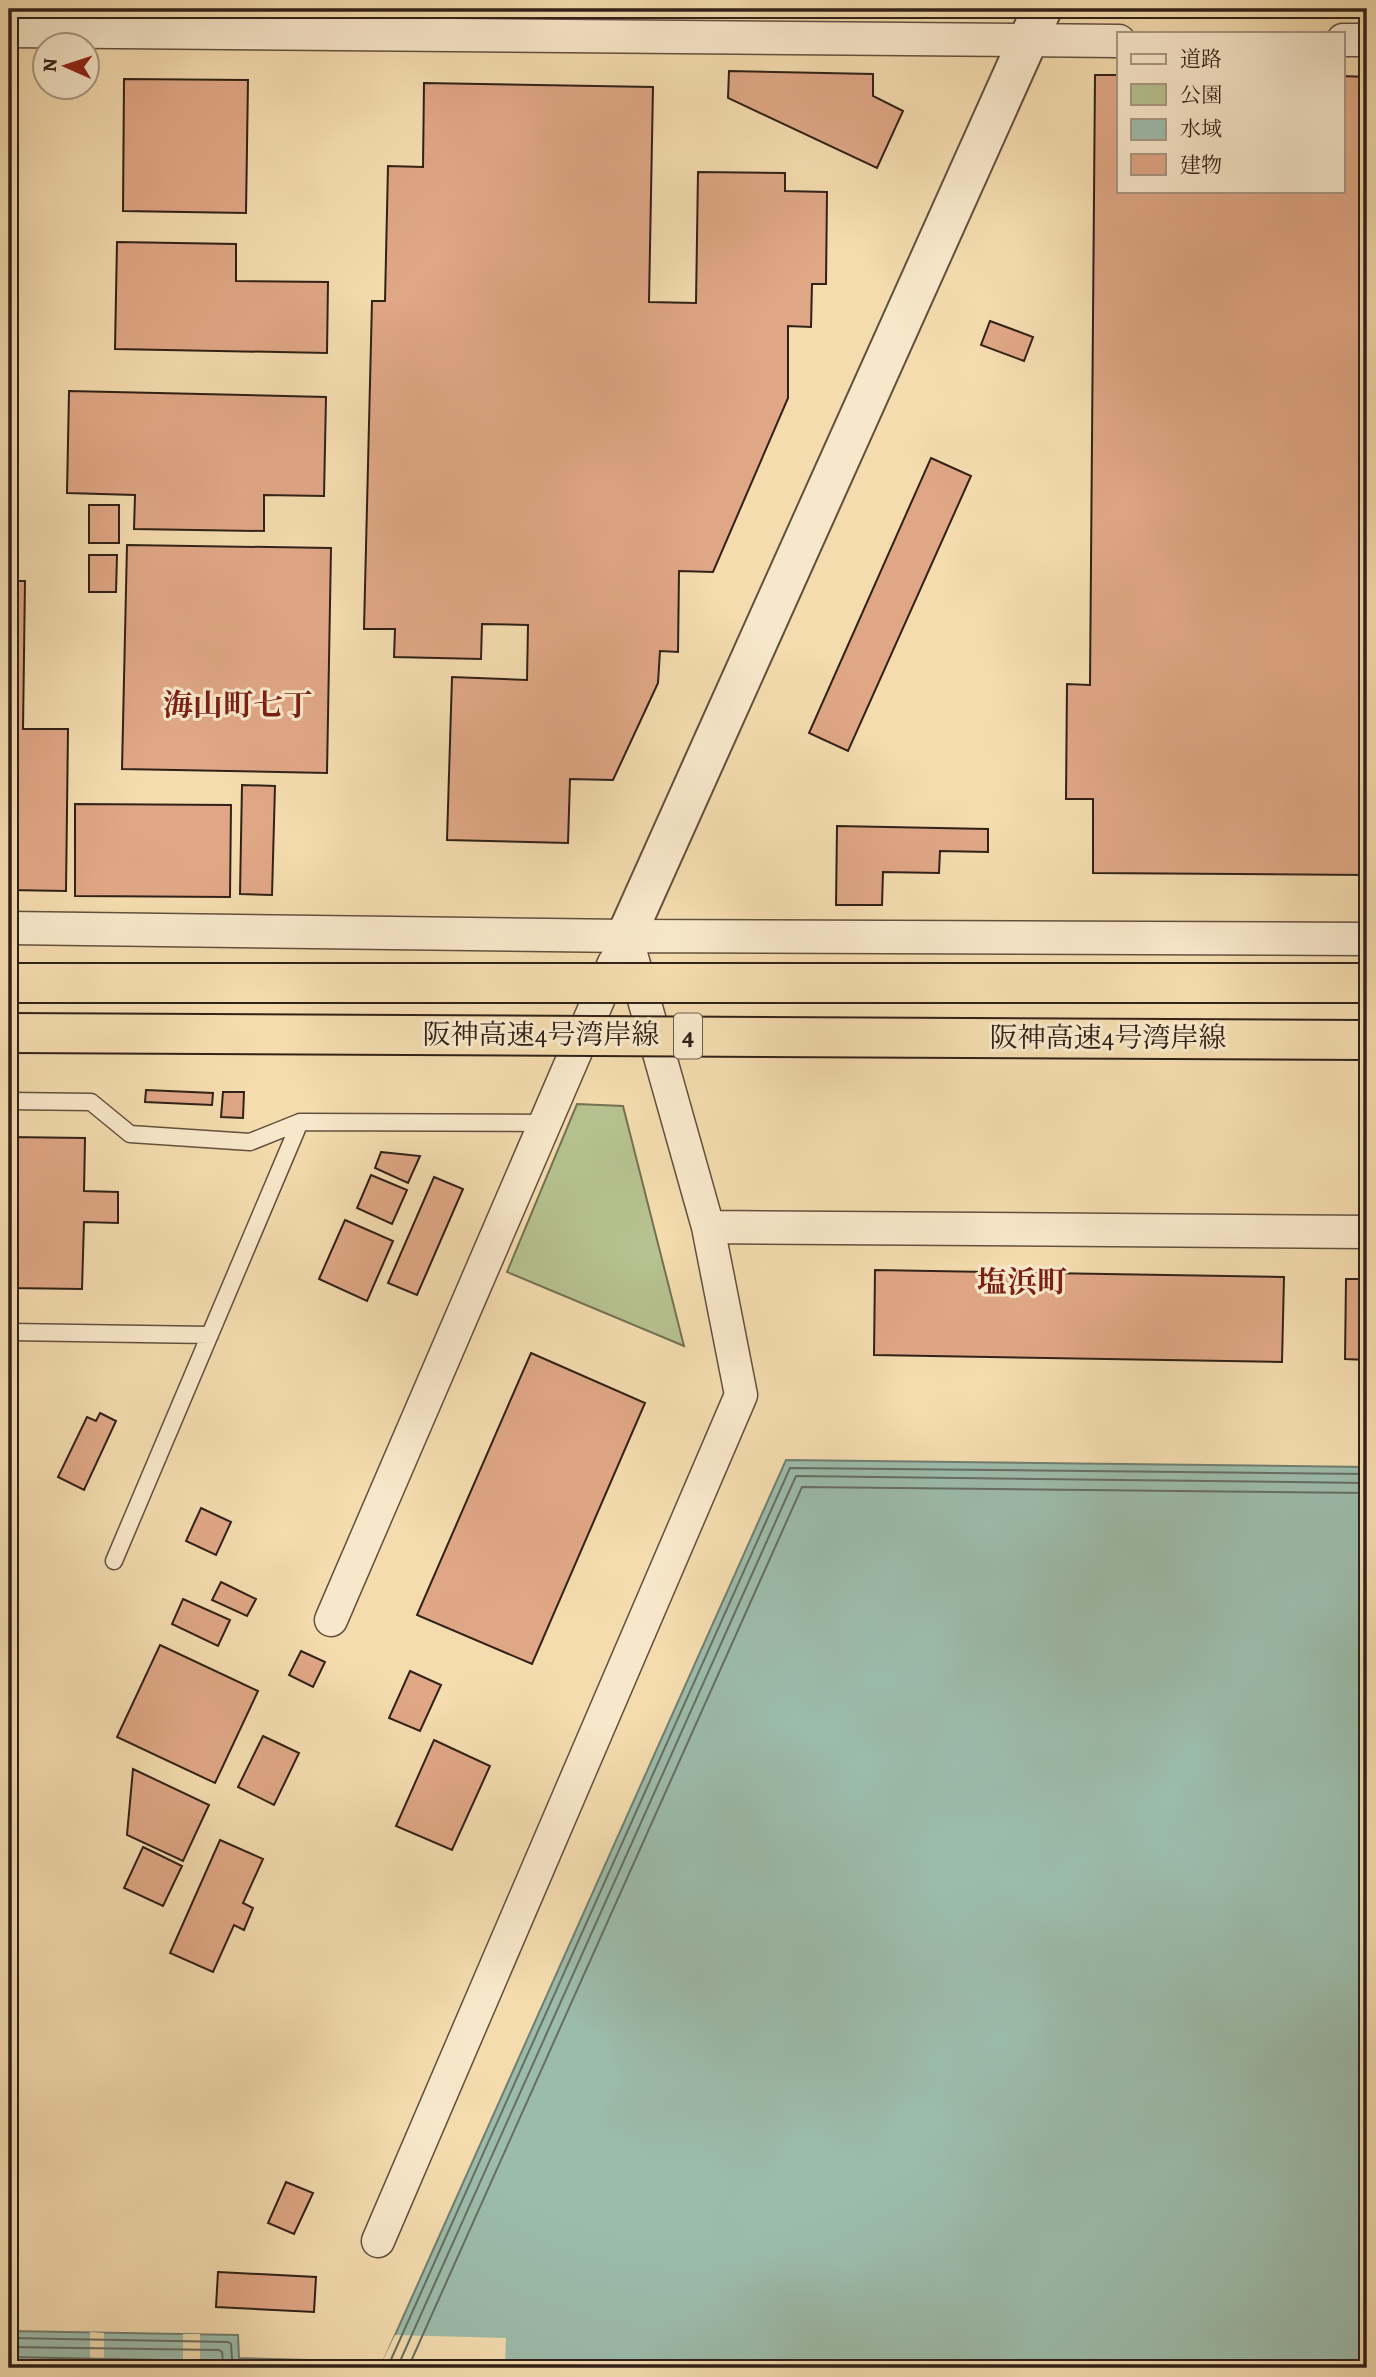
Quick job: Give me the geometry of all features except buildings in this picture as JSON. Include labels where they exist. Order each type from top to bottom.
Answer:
[{"type":"highway","name":"阪神高速4号湾岸線","points":[[9,983],[1367,983]]},
{"type":"highway","name":"阪神高速4号湾岸線","points":[[9,1033],[1367,1040]]},
{"type":"street","points":[[331,1620],[626,936],[1035,25]]},
{"type":"street","points":[[9,31],[1035,25],[1117,41]]},
{"type":"street","points":[[1344,40],[1367,40]]},
{"type":"street","points":[[9,928],[626,936],[1367,939]]},
{"type":"street","points":[[379,2241],[741,1395],[708,1227],[626,936]]},
{"type":"street","points":[[708,1227],[1367,1231]]},
{"type":"lane","points":[[9,1101],[91,1102],[130,1134],[250,1142],[300,1122],[545,1123]]},
{"type":"lane","points":[[114,1561],[300,1122]]},
{"type":"lane","points":[[9,1332],[210,1335]]},
{"type":"green space","points":[[577,1104],[623,1106],[684,1346],[507,1272]]},
{"type":"water","points":[[786,1460],[1367,1467],[1367,2368],[9,2368],[9,2331],[238,2335],[239,2358],[383,2362]]},
{"type":"pier","points":[[90,2332],[104,2333],[104,2368],[90,2368]]},
{"type":"pier","points":[[183,2334],[200,2334],[200,2368],[183,2368]]},
{"type":"pier","points":[[395,2335],[506,2338],[505,2365],[382,2362]]},
{"type":"district","name":"海山町七丁","points":[[238,705]]},
{"type":"district","name":"塩浜町","points":[[1022,1282]]}]
